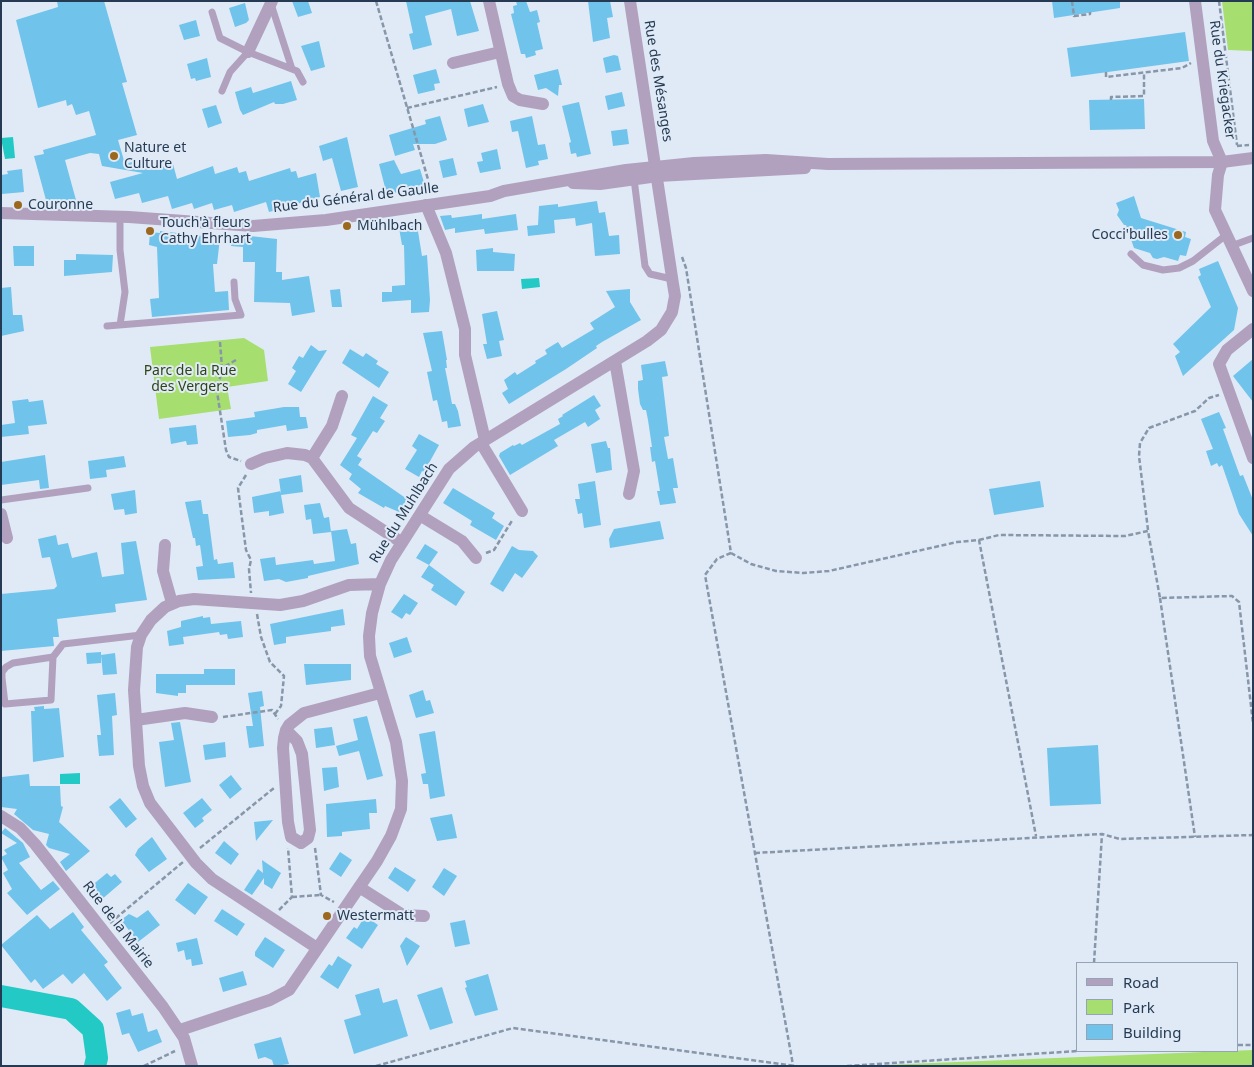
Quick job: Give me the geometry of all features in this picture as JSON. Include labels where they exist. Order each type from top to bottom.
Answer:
[{"type":"street","points":[[489,1],[508,84],[513,96],[520,100],[543,104]]},
{"type":"street","name":"Rue des Mésanges","points":[[630,1],[657,171]]},
{"type":"street","name":"Rue du Kriegacker","points":[[1195,1],[1213,141],[1222,162]]},
{"type":"street","points":[[248,52],[272,2]]},
{"type":"street","points":[[453,63],[500,52]]},
{"type":"street","name":"Rue du Général de Gaulle","points":[[1,213],[120,216],[253,226],[326,220],[430,205],[564,182],[590,175],[657,171],[766,160],[828,164],[1222,162],[1253,158]]},
{"type":"street","points":[[1222,162],[1218,175],[1215,210],[1253,291]]},
{"type":"street","name":"Rue du Général de Gaulle","points":[[564,182],[600,184],[634,179],[657,171]]},
{"type":"street","name":"Rue du Muhlbach","points":[[180,1030],[283,994],[294,984],[346,908],[391,836],[402,800],[399,756],[369,648],[372,613],[380,584],[401,542],[421,516],[454,463],[483,441],[655,336],[666,324],[674,305],[657,171]]},
{"type":"street","points":[[430,205],[446,253],[465,329],[467,364],[483,441],[522,511]]},
{"type":"street","points":[[1253,329],[1228,350],[1219,364],[1253,458]]},
{"type":"street","points":[[615,361],[634,471],[629,494]]},
{"type":"street","points":[[312,458],[332,426],[342,396]]},
{"type":"street","points":[[251,464],[265,458],[287,453],[304,454],[312,458],[349,508],[401,542]]},
{"type":"street","points":[[1,514],[7,538]]},
{"type":"street","points":[[421,516],[462,541],[476,558]]},
{"type":"street","points":[[165,545],[164,571],[172,603]]},
{"type":"street","points":[[318,948],[272,919],[202,870],[158,814],[146,794],[140,774],[135,667],[141,635],[158,614],[172,603],[194,599],[251,604],[290,604],[349,585],[380,584]]},
{"type":"street","points":[[286,730],[298,741],[302,754],[310,835],[306,841],[301,843],[291,837],[283,760],[286,730],[292,720],[304,713],[380,693]]},
{"type":"street","points":[[136,720],[185,713],[212,716]]},
{"type":"street","name":"Rue de la Mairie","points":[[1,816],[20,828],[36,844],[180,1030],[187,1045],[192,1066]]},
{"type":"street","points":[[359,887],[404,915],[424,916]]},
{"type":"lane","points":[[272,2],[292,69]]},
{"type":"lane","points":[[212,12],[220,38],[248,52],[292,69],[297,72],[303,82]]},
{"type":"lane","points":[[222,90],[230,72],[248,52]]},
{"type":"lane","points":[[634,179],[644,266],[650,274],[672,279]]},
{"type":"lane","points":[[120,216],[120,262],[125,292],[120,325]]},
{"type":"lane","points":[[1131,254],[1143,265],[1163,270],[1179,268],[1229,241],[1253,238]]},
{"type":"lane","points":[[108,326],[241,315],[235,299],[234,282]]},
{"type":"lane","points":[[1,500],[88,488]]},
{"type":"lane","points":[[53,657],[19,662],[6,667],[2,672],[5,704],[51,700],[53,657],[63,644],[141,635]]},
{"type":"path","points":[[376,1],[407,108],[430,205]]},
{"type":"path","points":[[1072,1],[1074,16],[1090,14],[1090,12]]},
{"type":"path","points":[[1219,1],[1237,146]]},
{"type":"path","points":[[1106,72],[1106,77],[1182,68],[1202,58]]},
{"type":"path","points":[[1111,100],[1111,97],[1146,97],[1144,73]]},
{"type":"path","points":[[407,108],[508,84]]},
{"type":"path","points":[[680,251],[686,268],[731,553]]},
{"type":"path","points":[[220,342],[222,368],[216,385],[226,450],[229,458],[251,464],[238,488],[246,550],[251,560],[249,569],[251,604],[256,612],[261,637],[270,662],[284,676],[281,706],[275,714]]},
{"type":"path","points":[[222,368],[236,360]]},
{"type":"path","points":[[1195,837],[1160,598],[1148,531],[1139,456],[1140,443],[1149,428],[1195,411],[1209,398],[1228,392]]},
{"type":"path","points":[[476,558],[494,550],[513,519],[522,511]]},
{"type":"path","points":[[731,553],[751,564],[776,571],[803,573],[830,571],[957,542],[999,535],[1125,536],[1148,531]]},
{"type":"path","points":[[978,540],[1036,836]]},
{"type":"path","points":[[376,1066],[513,1028],[795,1066],[705,575],[717,560],[731,553]]},
{"type":"path","points":[[1160,598],[1232,596],[1239,602],[1253,723]]},
{"type":"path","points":[[212,716],[230,718],[272,710],[286,730]]},
{"type":"path","points":[[755,853],[1036,836],[1102,834],[1120,840],[1253,835]]},
{"type":"path","points":[[1094,962],[1102,834]]},
{"type":"path","points":[[310,835],[315,848],[321,895]]},
{"type":"path","points":[[291,837],[288,850],[292,897]]},
{"type":"path","points":[[272,919],[292,897],[321,895],[346,908]]},
{"type":"path","points":[[144,1066],[187,1045]]},
{"type":"path","points":[[1239,1045],[1253,1045]]},
{"type":"path","points":[[847,1066],[1076,1051]]},
{"type":"green space","points":[[1222,1],[1253,1],[1253,51],[1228,50]]},
{"type":"green space","name":"Parc de la Rue des Vergers","points":[[244,338],[264,350],[268,381],[227,387],[231,409],[159,419],[150,347]]},
{"type":"green space","points":[[1253,1050],[1253,1066],[859,1066],[1239,1052]]},
{"type":"shaded area","points":[[13,137],[15,158],[5,159],[1,138]]},
{"type":"shaded area","points":[[539,278],[540,287],[522,289],[521,279]]},
{"type":"shaded area","points":[[80,773],[80,784],[60,784],[60,774]]},
{"type":"building","points":[[57,1],[104,1],[127,82],[122,83],[137,135],[118,140],[125,164],[146,158],[150,170],[173,164],[177,179],[213,166],[215,174],[237,167],[239,173],[246,171],[249,181],[290,168],[291,172],[296,171],[298,178],[316,173],[320,197],[294,205],[296,209],[285,212],[284,208],[269,212],[266,202],[234,212],[232,205],[214,210],[212,203],[194,209],[192,203],[172,209],[168,196],[142,203],[139,193],[115,199],[110,182],[143,173],[102,166],[99,154],[90,153],[65,160],[76,200],[46,200],[34,156],[44,154],[43,150],[96,135],[89,111],[76,115],[72,104],[67,106],[66,100],[38,108],[16,20],[58,7]]},
{"type":"building","points":[[292,1],[308,1],[312,13],[298,17]]},
{"type":"building","points":[[406,1],[470,1],[479,31],[457,36],[451,9],[425,16],[432,45],[413,50],[409,34],[413,33]]},
{"type":"building","points":[[516,1],[526,1],[530,12],[537,10],[540,22],[537,23],[543,49],[535,51],[536,55],[526,58],[525,54],[521,54],[511,14],[514,13],[513,6],[517,5]]},
{"type":"building","points":[[588,1],[610,1],[613,17],[607,18],[610,38],[593,42]]},
{"type":"building","points":[[1052,1],[1120,1],[1120,8],[1054,18]]},
{"type":"building","points":[[245,3],[249,20],[235,27],[229,8]]},
{"type":"building","points":[[196,20],[200,36],[184,40],[179,25]]},
{"type":"building","points":[[1185,32],[1189,61],[1071,77],[1067,48]]},
{"type":"building","points":[[319,41],[325,67],[311,71],[301,46]]},
{"type":"building","points":[[614,55],[618,56],[621,70],[606,73],[603,58]]},
{"type":"building","points":[[207,58],[211,77],[196,81],[195,78],[191,79],[187,64]]},
{"type":"building","points":[[436,69],[440,83],[434,84],[435,90],[418,94],[413,75]]},
{"type":"building","points":[[558,69],[562,85],[559,85],[558,96],[546,88],[538,90],[534,75]]},
{"type":"building","points":[[291,81],[297,100],[283,104],[275,104],[274,102],[243,115],[235,92],[251,87],[253,93]]},
{"type":"building","points":[[622,92],[625,106],[608,110],[605,96]]},
{"type":"building","points":[[1144,99],[1145,129],[1090,130],[1089,100]]},
{"type":"building","points":[[579,102],[591,154],[577,157],[576,153],[571,154],[569,143],[571,142],[562,106]]},
{"type":"building","points":[[483,104],[489,122],[468,127],[464,109]]},
{"type":"building","points":[[216,105],[222,123],[208,128],[202,109]]},
{"type":"building","points":[[440,116],[447,140],[435,144],[413,144],[415,150],[395,156],[389,135],[426,124],[425,120]]},
{"type":"building","points":[[532,116],[538,145],[545,144],[548,159],[538,161],[539,165],[526,168],[518,131],[512,132],[510,121]]},
{"type":"building","points":[[627,129],[629,144],[613,146],[611,131]]},
{"type":"building","points":[[347,137],[358,187],[341,191],[332,158],[323,161],[319,146]]},
{"type":"building","points":[[497,149],[501,169],[480,173],[477,162],[483,161],[481,153]]},
{"type":"building","points":[[453,158],[457,175],[443,178],[439,161]]},
{"type":"building","points":[[394,160],[401,174],[420,169],[426,189],[413,193],[411,188],[387,195],[379,164]]},
{"type":"building","points":[[22,169],[24,192],[2,194],[1,175],[8,174],[7,171]]},
{"type":"building","points":[[1134,196],[1141,218],[1186,232],[1185,237],[1191,239],[1186,256],[1180,255],[1178,261],[1164,257],[1157,259],[1153,258],[1150,253],[1134,248],[1126,225],[1117,215],[1119,210],[1116,203]]},
{"type":"building","points":[[597,201],[599,213],[605,212],[609,236],[619,235],[620,254],[595,256],[592,223],[576,226],[575,218],[554,220],[555,233],[528,236],[527,226],[538,225],[539,206],[558,204],[558,207]]},
{"type":"building","points":[[482,214],[482,219],[516,214],[518,230],[485,234],[484,229],[455,233],[455,228],[445,230],[440,216],[451,215],[452,218]]},
{"type":"building","points":[[417,225],[422,256],[427,255],[430,300],[429,312],[411,313],[411,300],[382,302],[382,292],[392,292],[392,286],[405,285],[404,245],[402,245],[399,228]]},
{"type":"building","points":[[160,231],[220,238],[217,264],[213,264],[215,292],[228,291],[229,310],[152,317],[150,299],[159,298],[157,247],[149,245],[150,232],[160,233]]},
{"type":"building","points":[[232,234],[277,239],[276,272],[282,272],[282,280],[309,276],[315,312],[292,316],[290,303],[254,302],[255,262],[243,262],[243,247],[231,246]]},
{"type":"building","points":[[13,246],[34,246],[34,266],[14,266]]},
{"type":"building","points":[[493,248],[493,252],[515,254],[514,271],[477,271],[476,250]]},
{"type":"building","points":[[76,254],[113,255],[112,272],[64,276],[64,260],[76,260]]},
{"type":"building","points":[[1218,261],[1238,308],[1234,330],[1183,376],[1175,356],[1180,352],[1173,344],[1211,307],[1198,277],[1201,275],[1199,269]]},
{"type":"building","points":[[11,287],[13,315],[22,315],[24,331],[1,336],[1,288]]},
{"type":"building","points":[[340,289],[342,307],[332,307],[330,290]]},
{"type":"building","points":[[630,289],[630,302],[641,320],[602,342],[596,346],[597,348],[566,369],[509,404],[502,393],[508,389],[504,380],[515,372],[517,375],[536,363],[535,361],[547,354],[545,350],[558,342],[562,348],[594,329],[590,323],[615,307],[606,291]]},
{"type":"building","points":[[497,311],[504,340],[499,341],[502,356],[487,359],[483,344],[487,344],[482,314]]},
{"type":"building","points":[[442,331],[447,360],[447,368],[445,368],[452,404],[455,404],[458,411],[461,426],[448,428],[447,421],[442,422],[437,400],[433,401],[427,372],[432,371],[423,333]]},
{"type":"building","points":[[311,345],[319,351],[327,350],[301,392],[288,384],[296,371],[292,368],[299,356],[303,358]]},
{"type":"building","points":[[350,349],[363,357],[366,353],[378,361],[376,364],[389,372],[379,388],[342,363]]},
{"type":"building","points":[[1253,359],[1253,402],[1233,376]]},
{"type":"building","points":[[665,361],[668,376],[662,377],[669,436],[664,437],[668,459],[673,458],[678,488],[673,488],[676,503],[660,505],[657,491],[660,491],[655,461],[652,462],[648,420],[646,410],[643,410],[640,404],[638,381],[643,380],[641,365]]},
{"type":"building","points":[[594,395],[601,406],[595,410],[600,419],[588,427],[585,422],[554,440],[558,446],[510,475],[499,456],[500,453],[513,445],[520,443],[522,445],[560,424],[558,419],[562,415]]},
{"type":"building","points":[[373,396],[388,405],[380,418],[385,421],[377,433],[373,431],[357,456],[362,459],[358,465],[407,499],[399,512],[385,506],[384,508],[358,493],[361,489],[349,479],[352,474],[340,465],[357,438],[351,435]]},
{"type":"building","points":[[28,399],[29,402],[43,400],[47,424],[28,426],[29,434],[1,437],[1,425],[15,423],[12,401]]},
{"type":"building","points":[[284,407],[299,407],[300,417],[306,417],[308,428],[287,431],[286,425],[257,430],[257,433],[250,435],[228,437],[226,421],[255,417],[254,412]]},
{"type":"building","points":[[1219,412],[1226,428],[1223,429],[1240,476],[1243,475],[1253,500],[1253,536],[1239,514],[1222,465],[1219,467],[1217,463],[1211,466],[1206,451],[1213,449],[1201,419]]},
{"type":"building","points":[[196,425],[198,444],[187,445],[186,441],[171,444],[169,428]]},
{"type":"building","points":[[419,434],[439,445],[424,472],[422,471],[419,477],[405,469],[417,450],[412,446]]},
{"type":"building","points":[[606,441],[608,448],[610,448],[612,470],[596,473],[591,444]]},
{"type":"building","points":[[45,455],[49,488],[40,489],[39,480],[1,485],[1,462]]},
{"type":"building","points":[[124,456],[126,467],[106,470],[107,477],[90,479],[88,461]]},
{"type":"building","points":[[301,475],[303,492],[281,495],[284,513],[269,516],[269,511],[254,513],[252,497],[281,491],[279,479]]},
{"type":"building","points":[[595,481],[601,525],[584,528],[582,513],[578,514],[575,499],[580,499],[578,484]]},
{"type":"building","points":[[1040,481],[1044,507],[994,515],[989,489]]},
{"type":"building","points":[[453,488],[495,513],[492,518],[504,526],[496,540],[470,525],[472,521],[443,503]]},
{"type":"building","points":[[135,490],[137,513],[125,515],[124,509],[114,510],[111,494]]},
{"type":"building","points":[[201,500],[203,514],[208,514],[214,560],[217,559],[218,564],[233,562],[235,578],[198,580],[196,567],[203,566],[200,545],[196,546],[195,538],[193,538],[185,502]]},
{"type":"building","points":[[320,503],[324,518],[329,517],[331,532],[313,534],[311,519],[306,520],[304,505]]},
{"type":"building","points":[[660,521],[664,539],[610,548],[609,539],[614,529]]},
{"type":"building","points":[[347,529],[351,544],[356,543],[359,564],[286,582],[279,579],[264,581],[260,559],[275,557],[276,565],[313,560],[314,564],[335,561],[331,531]]},
{"type":"building","points":[[56,535],[58,545],[68,543],[72,558],[97,552],[102,577],[124,574],[121,543],[136,541],[147,600],[115,604],[116,612],[57,619],[59,637],[53,637],[54,646],[1,651],[1,594],[54,589],[57,586],[50,557],[42,558],[38,539]]},
{"type":"building","points":[[425,544],[438,552],[429,565],[416,558]]},
{"type":"building","points":[[512,546],[519,550],[533,551],[538,556],[522,578],[515,573],[503,592],[490,584]]},
{"type":"building","points":[[429,565],[465,592],[456,606],[431,590],[434,585],[421,577]]},
{"type":"building","points":[[404,594],[418,603],[410,615],[406,613],[402,619],[391,612]]},
{"type":"building","points":[[343,609],[345,625],[331,627],[331,631],[286,637],[286,643],[274,645],[270,624]]},
{"type":"building","points":[[203,616],[203,618],[210,617],[211,624],[241,621],[243,637],[228,639],[227,634],[220,635],[219,632],[183,637],[184,644],[169,646],[167,631],[181,627],[181,621]]},
{"type":"building","points":[[407,637],[412,652],[394,658],[389,643]]},
{"type":"building","points":[[101,652],[101,663],[87,664],[86,653]]},
{"type":"building","points":[[115,653],[117,674],[103,675],[101,655]]},
{"type":"building","points":[[304,664],[351,664],[351,680],[306,685]]},
{"type":"building","points":[[204,669],[235,669],[235,685],[186,685],[186,693],[178,693],[178,696],[156,693],[156,674],[204,674]]},
{"type":"building","points":[[423,690],[426,701],[430,700],[434,713],[416,718],[409,695]]},
{"type":"building","points":[[262,691],[264,706],[260,707],[264,746],[249,748],[246,726],[253,726],[248,693]]},
{"type":"building","points":[[115,693],[117,715],[112,716],[114,755],[99,756],[97,735],[101,735],[97,695]]},
{"type":"building","points":[[44,706],[44,709],[59,708],[64,757],[33,762],[31,711],[35,711],[34,707]]},
{"type":"building","points":[[367,716],[383,776],[367,780],[359,751],[339,756],[336,746],[358,740],[353,719]]},
{"type":"building","points":[[180,722],[191,782],[165,787],[159,742],[174,740],[171,723]]},
{"type":"building","points":[[332,727],[335,745],[316,748],[314,729]]},
{"type":"building","points":[[435,731],[445,796],[430,799],[428,784],[423,784],[421,774],[426,773],[419,734]]},
{"type":"building","points":[[225,742],[226,757],[205,760],[203,745]]},
{"type":"building","points":[[1098,745],[1101,804],[1050,806],[1047,748]]},
{"type":"building","points":[[337,767],[339,787],[324,791],[322,768]]},
{"type":"building","points":[[29,774],[30,786],[60,786],[61,806],[63,807],[59,822],[90,851],[66,871],[60,862],[70,854],[49,848],[46,845],[49,834],[33,830],[14,814],[17,809],[1,807],[2,777]]},
{"type":"building","points":[[231,775],[242,789],[230,799],[219,785]]},
{"type":"building","points":[[120,798],[137,819],[126,828],[109,807]]},
{"type":"building","points":[[202,798],[212,810],[202,818],[204,821],[195,828],[183,813]]},
{"type":"building","points":[[376,799],[377,813],[369,813],[370,829],[342,832],[342,836],[327,837],[326,804]]},
{"type":"building","points":[[452,814],[457,838],[437,841],[430,818]]},
{"type":"building","points":[[273,820],[256,841],[254,822]]},
{"type":"building","points":[[5,828],[23,843],[30,857],[19,863],[41,890],[53,881],[60,889],[27,915],[7,893],[12,889],[3,873],[8,870],[1,857],[7,854],[4,850],[17,843],[1,833]]},
{"type":"building","points":[[152,837],[167,859],[149,872],[135,855],[138,849]]},
{"type":"building","points":[[224,841],[239,854],[231,865],[215,853]]},
{"type":"building","points":[[340,852],[352,860],[341,877],[329,869]]},
{"type":"building","points":[[262,860],[281,873],[272,889],[264,884],[264,878],[252,895],[244,890],[258,869],[263,873]]},
{"type":"building","points":[[395,867],[416,880],[408,892],[388,878]]},
{"type":"building","points":[[444,868],[457,876],[444,896],[432,887]]},
{"type":"building","points":[[107,873],[111,877],[115,874],[122,882],[101,900],[90,887]]},
{"type":"building","points":[[188,883],[208,897],[195,915],[175,900]]},
{"type":"building","points":[[222,909],[245,924],[237,936],[214,921]]},
{"type":"building","points":[[148,910],[160,925],[138,942],[121,920],[129,914],[137,918]]},
{"type":"building","points":[[73,912],[84,927],[81,930],[108,962],[104,965],[122,988],[107,1001],[84,973],[72,984],[63,974],[43,989],[35,979],[31,983],[1,945],[37,915],[50,929]]},
{"type":"building","points":[[365,916],[378,925],[362,949],[346,938],[354,927],[357,929]]},
{"type":"building","points":[[465,920],[470,944],[455,947],[450,923]]},
{"type":"building","points":[[265,937],[285,950],[273,968],[255,956],[255,952]]},
{"type":"building","points":[[406,937],[420,946],[407,966],[400,946]]},
{"type":"building","points":[[197,938],[203,964],[192,966],[191,959],[186,960],[184,950],[178,952],[176,943]]},
{"type":"building","points":[[338,956],[352,965],[338,989],[320,977],[329,964],[332,966]]},
{"type":"building","points":[[243,971],[247,985],[223,992],[219,978]]},
{"type":"building","points":[[488,974],[498,1010],[475,1016],[465,988],[467,987],[465,981]]},
{"type":"building","points":[[442,987],[453,1023],[430,1030],[417,995]]},
{"type":"building","points":[[379,988],[383,1003],[397,999],[408,1036],[354,1054],[344,1020],[361,1015],[355,995]]},
{"type":"building","points":[[130,1009],[132,1016],[143,1013],[148,1032],[157,1029],[162,1042],[138,1052],[129,1033],[122,1035],[116,1013]]},
{"type":"building","points":[[281,1037],[289,1064],[274,1066],[272,1060],[265,1057],[258,1059],[254,1044]]},
{"type":"waterway","points":[[1,996],[71,1009],[93,1029],[97,1058],[95,1066]]},
{"type":"place","name":"Nature et Culture","points":[[114,156]]},
{"type":"place","name":"Couronne","points":[[18,205]]},
{"type":"place","name":"Mühlbach","points":[[347,226]]},
{"type":"place","name":"Touch'à fleurs Cathy Ehrhart","points":[[150,231]]},
{"type":"place","name":"Cocci'bulles","points":[[1178,235]]},
{"type":"place","name":"Westermatt","points":[[327,916]]}]
